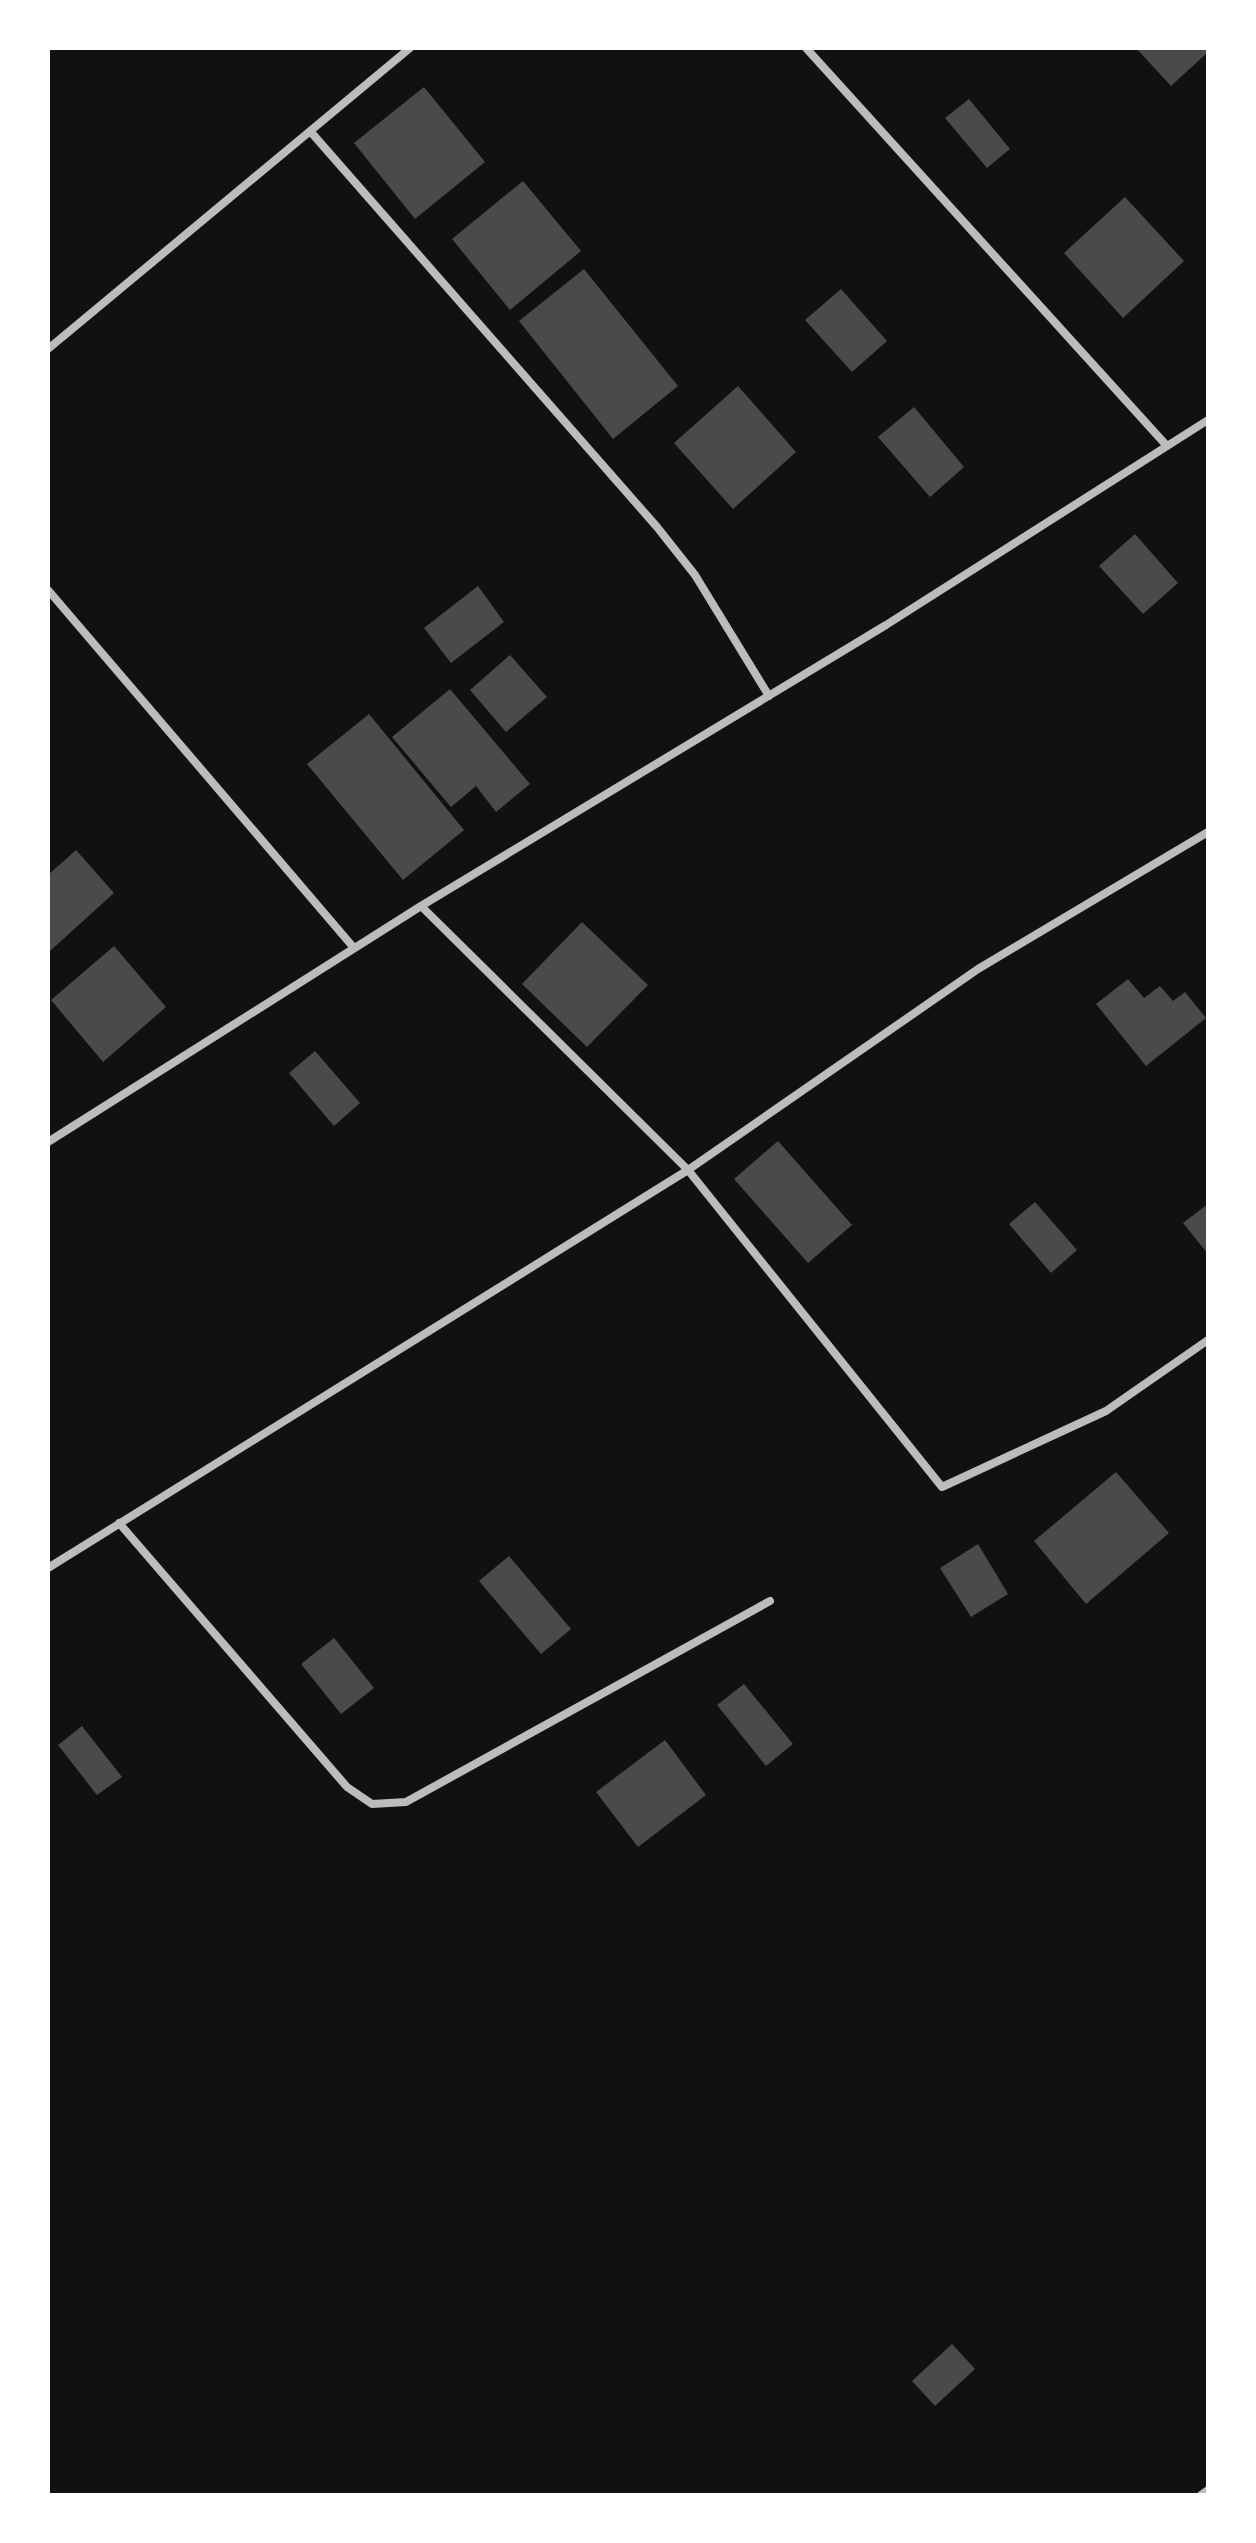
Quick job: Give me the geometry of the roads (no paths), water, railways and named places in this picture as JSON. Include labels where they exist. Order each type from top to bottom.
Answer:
[{"type":"street","points":[[48,349],[410,48]]},
{"type":"street","points":[[806,48],[1167,446]]},
{"type":"street","points":[[310,131],[657,527],[695,575],[769,696]]},
{"type":"street","points":[[48,1142],[421,906],[886,625],[1208,420]]},
{"type":"street","points":[[48,590],[354,948]]},
{"type":"street","points":[[48,1568],[688,1170],[978,969],[1208,832]]},
{"type":"street","points":[[421,906],[688,1170],[942,1487],[1106,1411],[1208,1340]]},
{"type":"street","points":[[119,1523],[347,1787],[372,1804],[406,1802],[770,1601]]},
{"type":"street","points":[[1201,2495],[1208,2490]]}]
